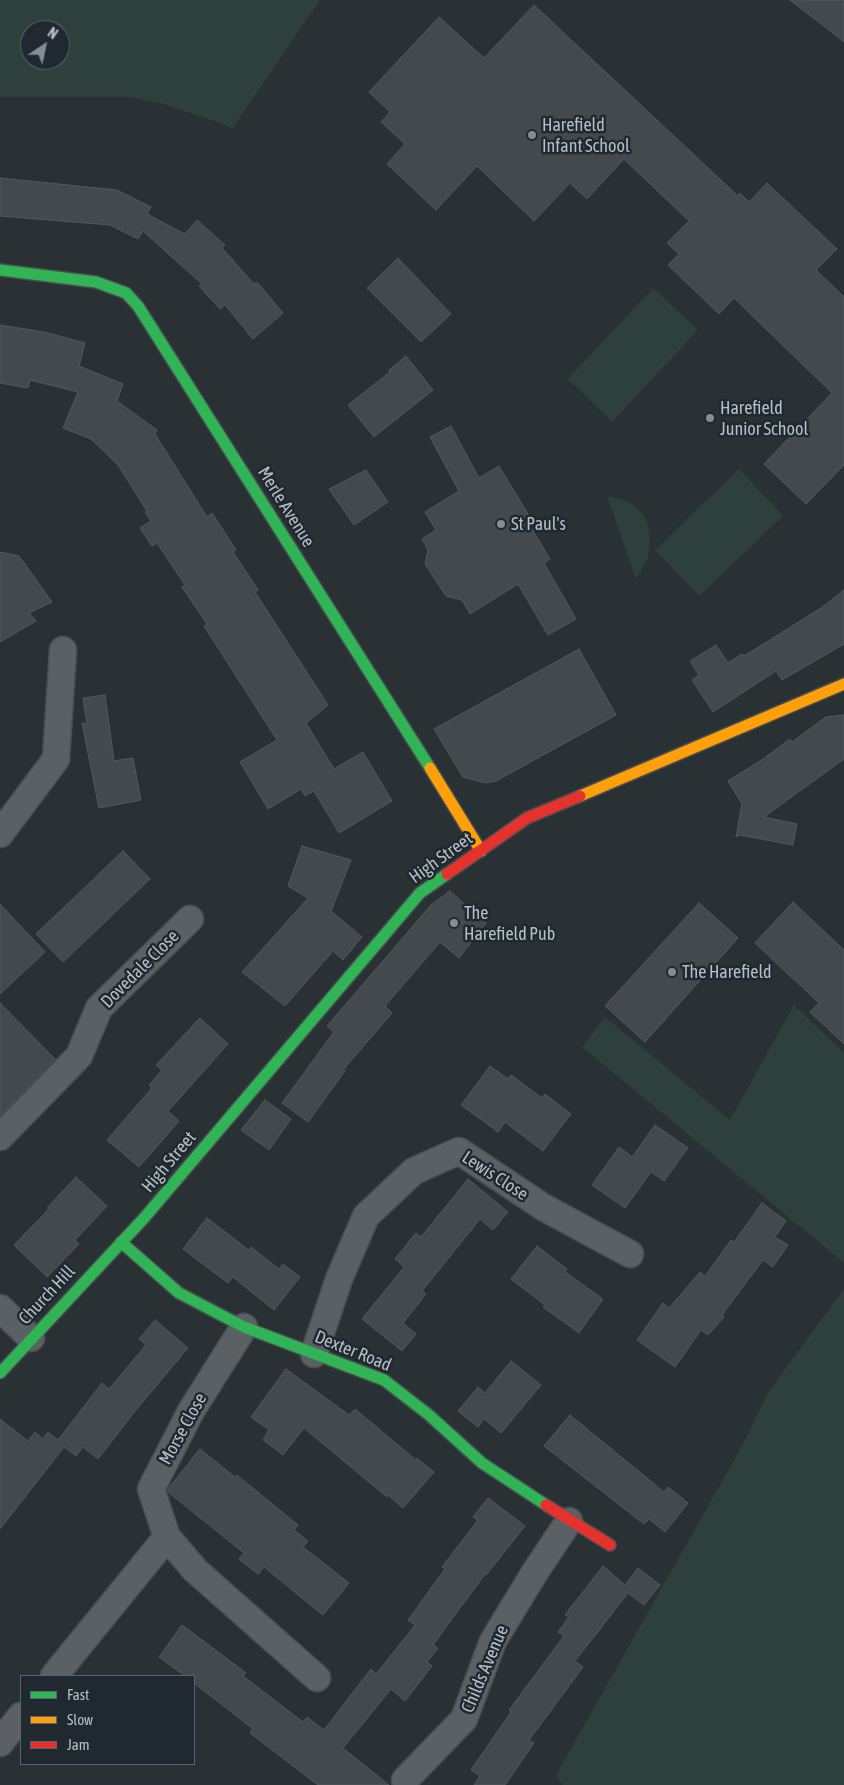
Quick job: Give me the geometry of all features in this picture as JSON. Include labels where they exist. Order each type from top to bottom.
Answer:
[{"type":"street","name":"Merle Avenue","points":[[0,270],[96,282],[126,293],[138,306],[481,851]]},
{"type":"street","points":[[0,834],[56,759],[63,650]]},
{"type":"street","name":"High Street","points":[[121,1242],[420,893],[527,818],[844,684]]},
{"type":"street","name":"Dovedale Close","points":[[0,1137],[79,1056],[99,1008],[190,919]]},
{"type":"street","name":"Lewis Close","points":[[314,1354],[339,1279],[366,1216],[414,1171],[459,1151],[543,1207],[630,1254]]},
{"type":"street","name":"Dexter Road","points":[[121,1242],[179,1293],[244,1327],[384,1380],[429,1415],[482,1463],[569,1521],[610,1545]]},
{"type":"street","name":"Church Hill","points":[[0,1373],[121,1242]]},
{"type":"street","points":[[0,1308],[31,1338]]},
{"type":"street","name":"Morse Close","points":[[244,1327],[192,1411],[151,1490],[167,1537],[194,1570],[316,1678]]},
{"type":"street","name":"Childs Avenue","points":[[405,1780],[464,1719],[493,1641],[569,1521]]},
{"type":"street","points":[[55,1675],[167,1537]]},
{"type":"street","points":[[0,1742],[20,1717]]},
{"type":"green space","points":[[0,0],[320,0],[232,129],[223,124],[164,104],[129,97],[0,97]]},
{"type":"green space","points":[[653,288],[698,330],[612,422],[568,379]]},
{"type":"green space","points":[[739,469],[783,516],[699,596],[655,550]]},
{"type":"green space","points":[[607,496],[632,504],[642,513],[647,523],[650,537],[648,558],[636,579]]},
{"type":"green space","points":[[794,1005],[844,1053],[844,1263],[582,1047],[605,1017],[730,1120]]},
{"type":"green space","points":[[844,1289],[844,1785],[563,1785],[556,1775],[742,1446],[769,1391]]},
{"type":"building","points":[[790,0],[844,0],[844,42],[821,24]]},
{"type":"building","points":[[534,5],[738,196],[740,193],[749,202],[767,183],[837,249],[816,270],[844,297],[844,465],[806,504],[764,464],[832,393],[734,298],[719,314],[668,265],[679,254],[667,243],[689,221],[624,159],[587,199],[570,183],[534,221],[477,166],[436,210],[387,164],[405,144],[381,122],[390,112],[369,92],[439,17],[484,58]]},
{"type":"building","points":[[0,178],[117,190],[151,207],[147,214],[185,234],[197,220],[225,245],[222,248],[254,284],[257,282],[283,313],[253,339],[225,305],[220,309],[199,286],[202,284],[143,231],[138,239],[110,225],[0,216]]},
{"type":"building","points":[[398,258],[451,314],[421,342],[367,288]]},
{"type":"building","points":[[0,325],[44,332],[85,343],[79,366],[123,384],[117,401],[157,430],[155,434],[207,517],[212,513],[236,550],[233,552],[258,590],[255,592],[328,705],[306,723],[334,769],[363,752],[392,801],[339,833],[314,791],[305,796],[301,789],[268,809],[240,762],[277,740],[204,626],[207,624],[182,587],[185,585],[157,543],[152,546],[140,528],[151,521],[145,512],[147,511],[118,465],[91,439],[63,428],[78,392],[30,380],[28,388],[0,383]]},
{"type":"building","points":[[406,356],[433,390],[374,437],[348,405],[390,372],[389,370]]},
{"type":"building","points":[[451,426],[479,478],[499,466],[528,514],[524,516],[550,559],[544,563],[576,619],[548,635],[518,584],[470,614],[462,600],[446,596],[425,564],[428,550],[422,539],[436,530],[425,512],[459,491],[430,437]]},
{"type":"building","points":[[366,470],[388,502],[354,525],[329,489]]},
{"type":"building","points":[[0,552],[19,556],[52,602],[29,613],[36,621],[0,642]]},
{"type":"building","points":[[844,590],[844,644],[782,680],[776,671],[713,712],[692,680],[699,675],[690,661],[716,645],[728,663],[742,654],[744,656],[821,608]]},
{"type":"building","points":[[579,649],[616,715],[496,781],[485,783],[463,777],[434,729]]},
{"type":"building","points":[[105,695],[114,761],[133,758],[141,800],[99,808],[82,723],[87,724],[83,698]]},
{"type":"building","points":[[844,715],[844,759],[764,817],[797,824],[793,845],[740,835],[736,837],[742,804],[728,781],[790,739],[792,742],[826,717]]},
{"type":"building","points":[[302,846],[351,860],[331,911],[362,937],[343,960],[333,951],[285,1006],[242,972],[308,898],[288,886]]},
{"type":"building","points":[[123,851],[150,879],[63,962],[36,934]]},
{"type":"building","points":[[450,891],[486,923],[459,958],[440,942],[385,1006],[392,1013],[343,1070],[345,1071],[308,1122],[282,1103],[334,1032],[327,1026],[431,905]]},
{"type":"building","points":[[793,902],[844,950],[844,1044],[810,1012],[819,1003],[755,943]]},
{"type":"building","name":"The Harefield","points":[[699,903],[738,938],[645,1042],[605,1006]]},
{"type":"building","points":[[0,904],[45,952],[0,994]]},
{"type":"building","points":[[0,1003],[55,1059],[0,1116]]},
{"type":"building","points":[[200,1018],[228,1044],[168,1111],[179,1121],[139,1167],[107,1140],[152,1088],[149,1085],[162,1070],[156,1065]]},
{"type":"building","points":[[490,1066],[508,1079],[511,1075],[542,1098],[545,1094],[571,1114],[543,1151],[505,1122],[498,1132],[461,1105]]},
{"type":"building","points":[[265,1100],[291,1119],[269,1150],[241,1130]]},
{"type":"building","points":[[655,1125],[688,1148],[664,1181],[651,1172],[625,1208],[592,1185],[619,1147],[632,1157]]},
{"type":"building","points":[[76,1177],[107,1206],[75,1240],[79,1244],[47,1277],[14,1245],[49,1209],[47,1208]]},
{"type":"building","points":[[468,1179],[508,1212],[493,1230],[480,1219],[422,1291],[426,1294],[403,1323],[416,1334],[402,1351],[362,1319],[404,1267],[395,1259],[416,1233],[421,1237]]},
{"type":"building","points":[[762,1203],[786,1221],[775,1237],[788,1245],[773,1267],[763,1260],[722,1315],[724,1317],[708,1335],[701,1330],[675,1367],[637,1340],[663,1303],[669,1308],[700,1272],[705,1276],[731,1240],[734,1242]]},
{"type":"building","points":[[207,1218],[249,1250],[251,1247],[279,1269],[283,1264],[300,1277],[274,1310],[233,1277],[228,1283],[183,1249]]},
{"type":"building","points":[[537,1246],[567,1269],[565,1272],[603,1299],[579,1333],[543,1307],[545,1305],[511,1279]]},
{"type":"building","points":[[155,1320],[188,1348],[98,1459],[83,1447],[76,1456],[64,1447],[0,1529],[0,1419],[28,1441],[35,1432],[43,1439],[48,1432],[58,1440],[102,1383],[109,1389],[146,1345],[139,1339]]},
{"type":"building","points":[[511,1361],[541,1385],[501,1433],[484,1419],[478,1427],[458,1411],[478,1387],[485,1393]]},
{"type":"building","points":[[286,1369],[349,1415],[355,1409],[416,1460],[417,1458],[434,1472],[403,1508],[388,1495],[387,1497],[304,1428],[283,1455],[263,1440],[269,1430],[251,1417]]},
{"type":"building","points":[[570,1415],[664,1492],[668,1487],[688,1503],[665,1532],[649,1519],[644,1524],[544,1446]]},
{"type":"building","points":[[200,1449],[235,1477],[237,1475],[298,1525],[294,1530],[308,1541],[303,1547],[349,1583],[323,1615],[264,1567],[258,1574],[239,1559],[244,1553],[168,1492],[167,1490]]},
{"type":"building","points":[[488,1498],[525,1526],[485,1574],[433,1645],[438,1648],[427,1662],[432,1666],[405,1701],[391,1689],[343,1748],[389,1785],[318,1785],[250,1733],[253,1729],[195,1684],[195,1675],[184,1675],[159,1657],[182,1625],[246,1673],[243,1676],[303,1722],[307,1717],[324,1730],[371,1669],[376,1674],[415,1625],[408,1620],[445,1569],[442,1567],[478,1520],[473,1517]]},
{"type":"building","points":[[603,1566],[625,1585],[638,1568],[660,1585],[644,1605],[628,1593],[575,1661],[583,1667],[529,1740],[534,1743],[505,1785],[474,1785],[480,1776],[471,1770],[511,1712],[509,1710],[564,1636],[558,1632],[569,1617],[565,1615]]},
{"type":"traffic: fast","points":[[0,270],[96,282],[126,293],[138,306],[430,768]]},
{"type":"traffic: fast","points":[[0,1373],[145,1217],[420,893],[447,874]]},
{"type":"traffic: fast","points":[[121,1242],[179,1293],[244,1327],[384,1380],[429,1415],[482,1463],[546,1505]]},
{"type":"traffic: slow","points":[[580,796],[844,684]]},
{"type":"traffic: slow","points":[[430,768],[481,851]]},
{"type":"traffic: jam","points":[[447,874],[527,818],[580,796]]},
{"type":"traffic: jam","points":[[546,1505],[610,1545]]},
{"type":"place","name":"Harefield Infant School","points":[[532,135]]},
{"type":"place","name":"Harefield Junior School","points":[[710,418]]},
{"type":"place","name":"St Paul's","points":[[501,524]]},
{"type":"place","name":"The Harefield Pub","points":[[454,923]]},
{"type":"place","name":"The Harefield","points":[[672,972]]}]
